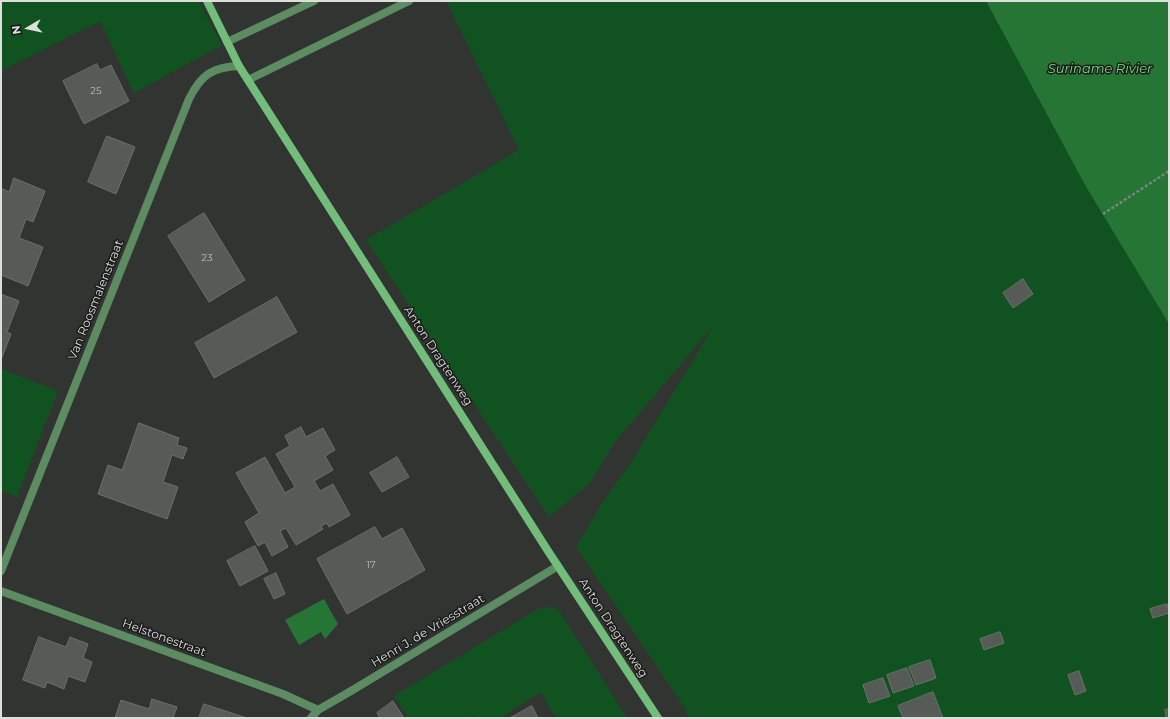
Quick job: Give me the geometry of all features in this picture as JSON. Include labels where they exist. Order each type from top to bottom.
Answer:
[{"type":"main road","name":"Anton Dragtenweg","points":[[208,2],[239,66],[558,566],[658,718]]},
{"type":"street","points":[[227,42],[314,1]]},
{"type":"street","points":[[248,80],[409,1]]},
{"type":"street","name":"Van Roosmalenstraat","points":[[1,570],[189,99],[203,77],[215,69],[227,66],[239,66]]},
{"type":"street","name":"Henri J. de Vriesstraat","points":[[311,718],[318,710],[558,566]]},
{"type":"street","name":"Helstonestraat","points":[[1,591],[283,694],[318,710]]},
{"type":"path","points":[[1103,214],[1169,171]]},
{"type":"shaded area","points":[[1,1],[199,1],[222,45],[134,93],[100,21],[1,71]]},
{"type":"shaded area","points":[[446,1],[986,1],[1085,185],[1169,324],[1169,718],[689,718],[685,708],[576,547],[601,505],[630,464],[715,324],[615,442],[590,483],[549,517],[366,240],[519,150]]},
{"type":"shaded area","points":[[1,369],[58,391],[17,497],[1,491]]},
{"type":"shaded area","points":[[553,606],[560,612],[627,718],[556,718],[541,692],[500,718],[475,718],[473,715],[467,718],[408,718],[394,696],[538,609]]},
{"type":"water","name":"Suriname Rivier","points":[[986,1],[1169,1],[1169,324],[1085,185]]},
{"type":"water","points":[[324,599],[338,624],[325,639],[321,632],[299,645],[285,620]]},
{"type":"building","points":[[97,64],[100,70],[111,65],[129,101],[84,124],[63,81]]},
{"type":"building","points":[[107,136],[135,147],[116,194],[88,182]]},
{"type":"building","points":[[14,178],[45,191],[33,222],[26,219],[19,238],[43,247],[28,286],[1,275],[1,188],[9,192]]},
{"type":"building","points":[[204,213],[245,280],[209,302],[168,236]]},
{"type":"building","points":[[1023,279],[1033,294],[1013,308],[1003,293]]},
{"type":"building","points":[[1,294],[19,301],[7,332],[11,334],[1,360]]},
{"type":"building","points":[[277,297],[297,332],[214,378],[195,343]]},
{"type":"building","points":[[139,423],[179,438],[177,445],[187,448],[183,459],[172,455],[163,482],[178,487],[167,519],[98,494],[108,465],[122,470]]},
{"type":"building","points":[[301,427],[306,437],[323,428],[335,450],[325,456],[333,470],[314,481],[320,491],[333,484],[350,515],[329,527],[327,523],[321,526],[323,529],[296,545],[286,528],[280,531],[288,547],[272,556],[265,542],[258,546],[245,522],[259,513],[236,473],[265,457],[285,493],[295,487],[276,454],[290,446],[285,436]]},
{"type":"building","points":[[397,457],[409,477],[382,492],[370,473]]},
{"type":"building","points":[[375,527],[382,539],[402,528],[425,570],[347,614],[317,559]]},
{"type":"building","points":[[255,546],[268,571],[240,586],[227,561]]},
{"type":"building","points":[[276,573],[285,594],[274,599],[264,579]]},
{"type":"building","points":[[1167,604],[1169,613],[1153,618],[1150,609]]},
{"type":"building","points":[[1000,632],[1004,643],[984,650],[980,639]]},
{"type":"building","points":[[39,637],[66,647],[70,637],[88,644],[83,658],[92,662],[85,682],[68,676],[64,689],[47,682],[45,688],[23,680]]},
{"type":"building","points":[[930,660],[936,678],[916,685],[909,667]]},
{"type":"building","points":[[907,668],[914,686],[893,693],[887,675]]},
{"type":"building","points":[[1079,671],[1086,691],[1075,695],[1068,675]]},
{"type":"building","points":[[883,678],[890,696],[869,703],[863,685]]},
{"type":"building","points":[[933,692],[943,718],[903,718],[898,706]]},
{"type":"building","points":[[152,699],[177,707],[173,718],[115,718],[121,700],[149,709]]},
{"type":"building","points":[[393,701],[404,718],[380,718],[377,713]]},
{"type":"building","points":[[204,704],[247,718],[199,718]]},
{"type":"building","points":[[532,706],[538,718],[510,718]]},
{"type":"building","points":[[1169,709],[1169,718],[1166,718],[1165,710]]}]
